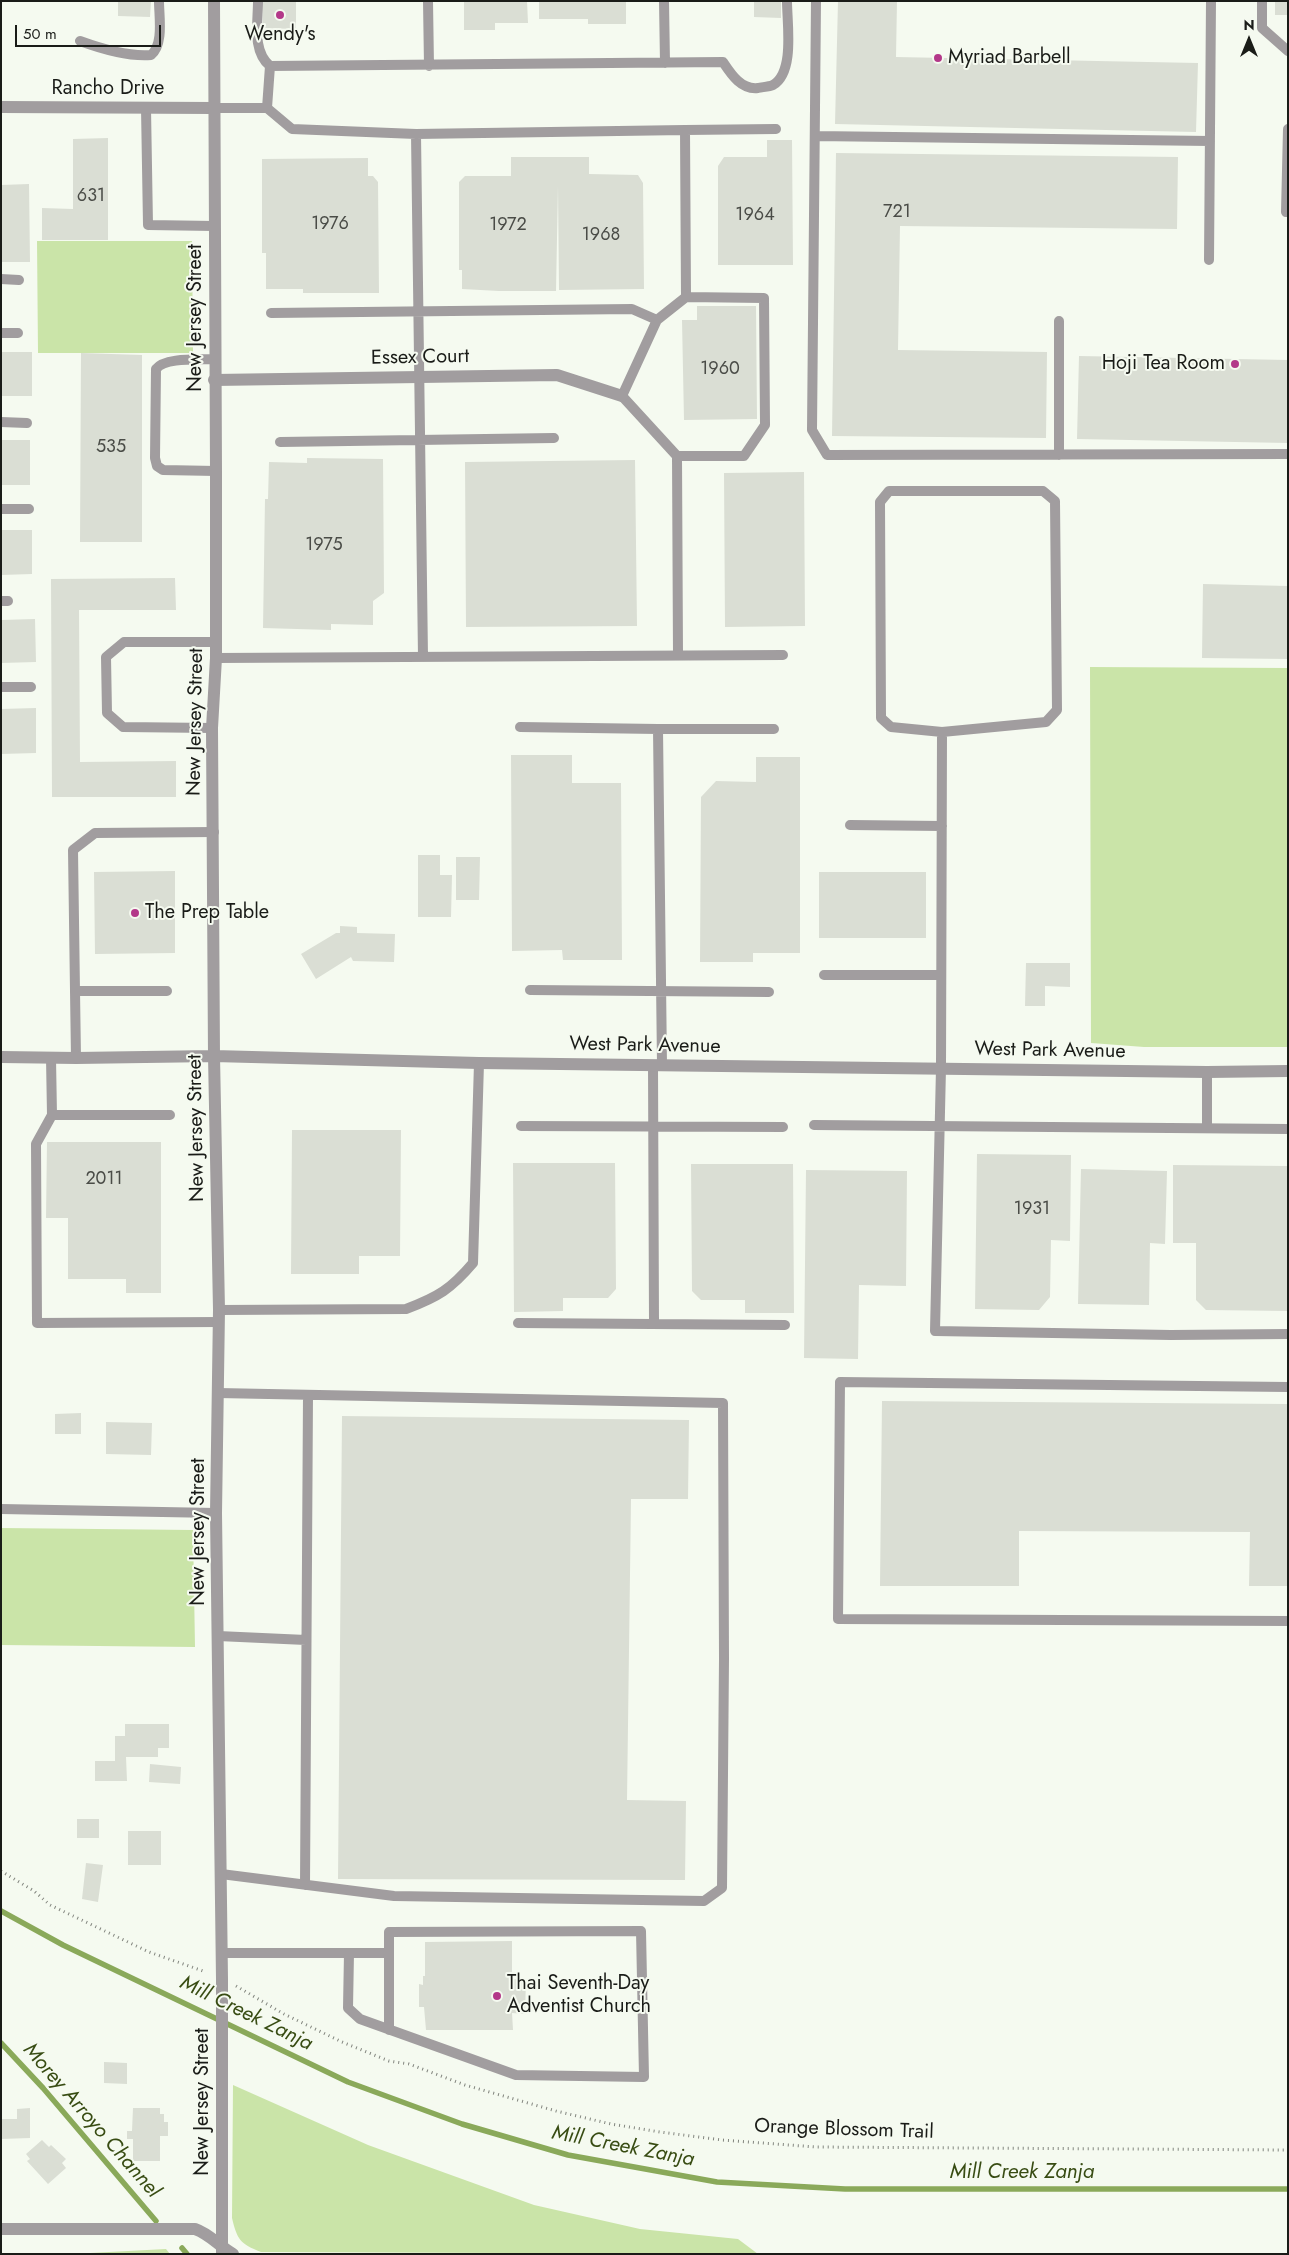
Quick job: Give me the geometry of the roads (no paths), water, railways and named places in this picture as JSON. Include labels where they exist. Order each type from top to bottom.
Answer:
[{"type":"street","name":"New Jersey Street","points":[[214,1],[216,658],[212,728],[214,1056],[219,1316],[216,1513],[222,1953],[222,2251]]},
{"type":"street","name":"Rancho Drive","points":[[1,107],[214,108]]},
{"type":"street","name":"Essex Court","points":[[214,380],[557,375],[622,396]]},
{"type":"street","name":"West Park Avenue","points":[[1,1057],[214,1056],[479,1063],[1207,1072],[1288,1071]]},
{"type":"street","points":[[1,2229],[195,2229],[205,2233],[222,2251],[234,2254]]},
{"type":"lane","points":[[80,41],[132,56],[152,55],[156,51],[158,44],[159,1]]},
{"type":"lane","points":[[258,1],[258,51],[262,59],[270,66],[723,62],[736,81],[753,88],[772,86],[784,75],[788,63],[787,1]]},
{"type":"lane","points":[[428,1],[429,66]]},
{"type":"lane","points":[[664,1],[665,63]]},
{"type":"lane","points":[[816,1],[812,430],[827,455],[1288,454]]},
{"type":"lane","points":[[1209,260],[1211,1]]},
{"type":"lane","points":[[1262,1],[1262,28],[1288,51]]},
{"type":"lane","points":[[267,108],[270,66]]},
{"type":"lane","points":[[146,108],[148,225],[214,226]]},
{"type":"lane","points":[[214,108],[267,108],[292,129],[416,134],[776,129]]},
{"type":"lane","points":[[1288,129],[1286,212],[1288,212]]},
{"type":"lane","points":[[685,130],[686,297]]},
{"type":"lane","points":[[416,134],[423,657]]},
{"type":"lane","points":[[815,136],[1210,141]]},
{"type":"lane","points":[[1,279],[19,280]]},
{"type":"lane","points":[[677,456],[744,456],[765,425],[764,298],[686,297],[657,320],[622,396],[677,456],[678,655]]},
{"type":"lane","points":[[271,313],[632,309],[657,320]]},
{"type":"lane","points":[[1058,321],[1058,455]]},
{"type":"lane","points":[[1,333],[18,333]]},
{"type":"lane","points":[[214,360],[168,361],[159,364],[156,368],[155,458],[157,466],[163,470],[216,471]]},
{"type":"lane","points":[[1,422],[27,423]]},
{"type":"lane","points":[[280,442],[554,438]]},
{"type":"lane","points":[[889,490],[1043,491],[1054,501],[1058,710],[1046,722],[942,732],[891,727],[881,718],[880,502],[889,490]]},
{"type":"lane","points":[[1,509],[29,509]]},
{"type":"lane","points":[[212,728],[123,727],[107,713],[106,657],[124,642],[216,642]]},
{"type":"lane","points":[[216,658],[783,655]]},
{"type":"lane","points":[[1,687],[31,687]]},
{"type":"lane","points":[[520,727],[774,729]]},
{"type":"lane","points":[[654,1324],[653,1126],[661,990],[658,729]]},
{"type":"lane","points":[[942,732],[941,1068],[935,1331],[1171,1335],[1288,1334]]},
{"type":"lane","points":[[850,825],[942,826]]},
{"type":"lane","points":[[76,1058],[73,850],[95,833],[214,832]]},
{"type":"lane","points":[[824,975],[940,975]]},
{"type":"lane","points":[[530,990],[769,992]]},
{"type":"lane","points":[[75,991],[167,991]]},
{"type":"lane","points":[[52,1058],[52,1115],[36,1144],[37,1323],[406,1308],[429,1300],[456,1284],[473,1262],[479,1063]]},
{"type":"lane","points":[[1207,1072],[1207,1128]]},
{"type":"lane","points":[[52,1115],[170,1115]]},
{"type":"lane","points":[[814,1125],[1288,1129]]},
{"type":"lane","points":[[521,1126],[783,1127]]},
{"type":"lane","points":[[518,1323],[784,1325]]},
{"type":"lane","points":[[1288,1387],[840,1382],[838,1610],[838,1619],[1288,1621]]},
{"type":"lane","points":[[218,1393],[723,1403],[724,1659],[722,1888],[704,1901],[394,1896],[221,1874]]},
{"type":"lane","points":[[305,1885],[308,1395]]},
{"type":"lane","points":[[1,1509],[216,1513]]},
{"type":"lane","points":[[218,1636],[306,1640]]},
{"type":"lane","points":[[349,1953],[348,2008],[360,2019],[389,2030],[516,2075],[644,2077],[641,1931],[389,1932],[389,2030]]},
{"type":"lane","points":[[222,1953],[389,1953]]},
{"type":"waterway","name":"Mill Creek Zanja","points":[[1,1911],[63,1945],[348,2082],[462,2124],[568,2155],[717,2182],[845,2189],[1288,2189]]},
{"type":"waterway","name":"Morey Arroyo Channel","points":[[1,2043],[43,2088],[156,2221]]},
{"type":"waterway","name":"Morey Arroyo Channel","points":[[182,2248],[187,2254]]},
{"type":"place","name":"Wendy's","points":[[280,15]]},
{"type":"place","name":"Myriad Barbell","points":[[938,58]]},
{"type":"place","name":"Hoji Tea Room","points":[[1235,364]]},
{"type":"place","name":"The Prep Table","points":[[135,913]]},
{"type":"place","name":"Thai Seventh-Day Adventist Church","points":[[497,1996]]}]
